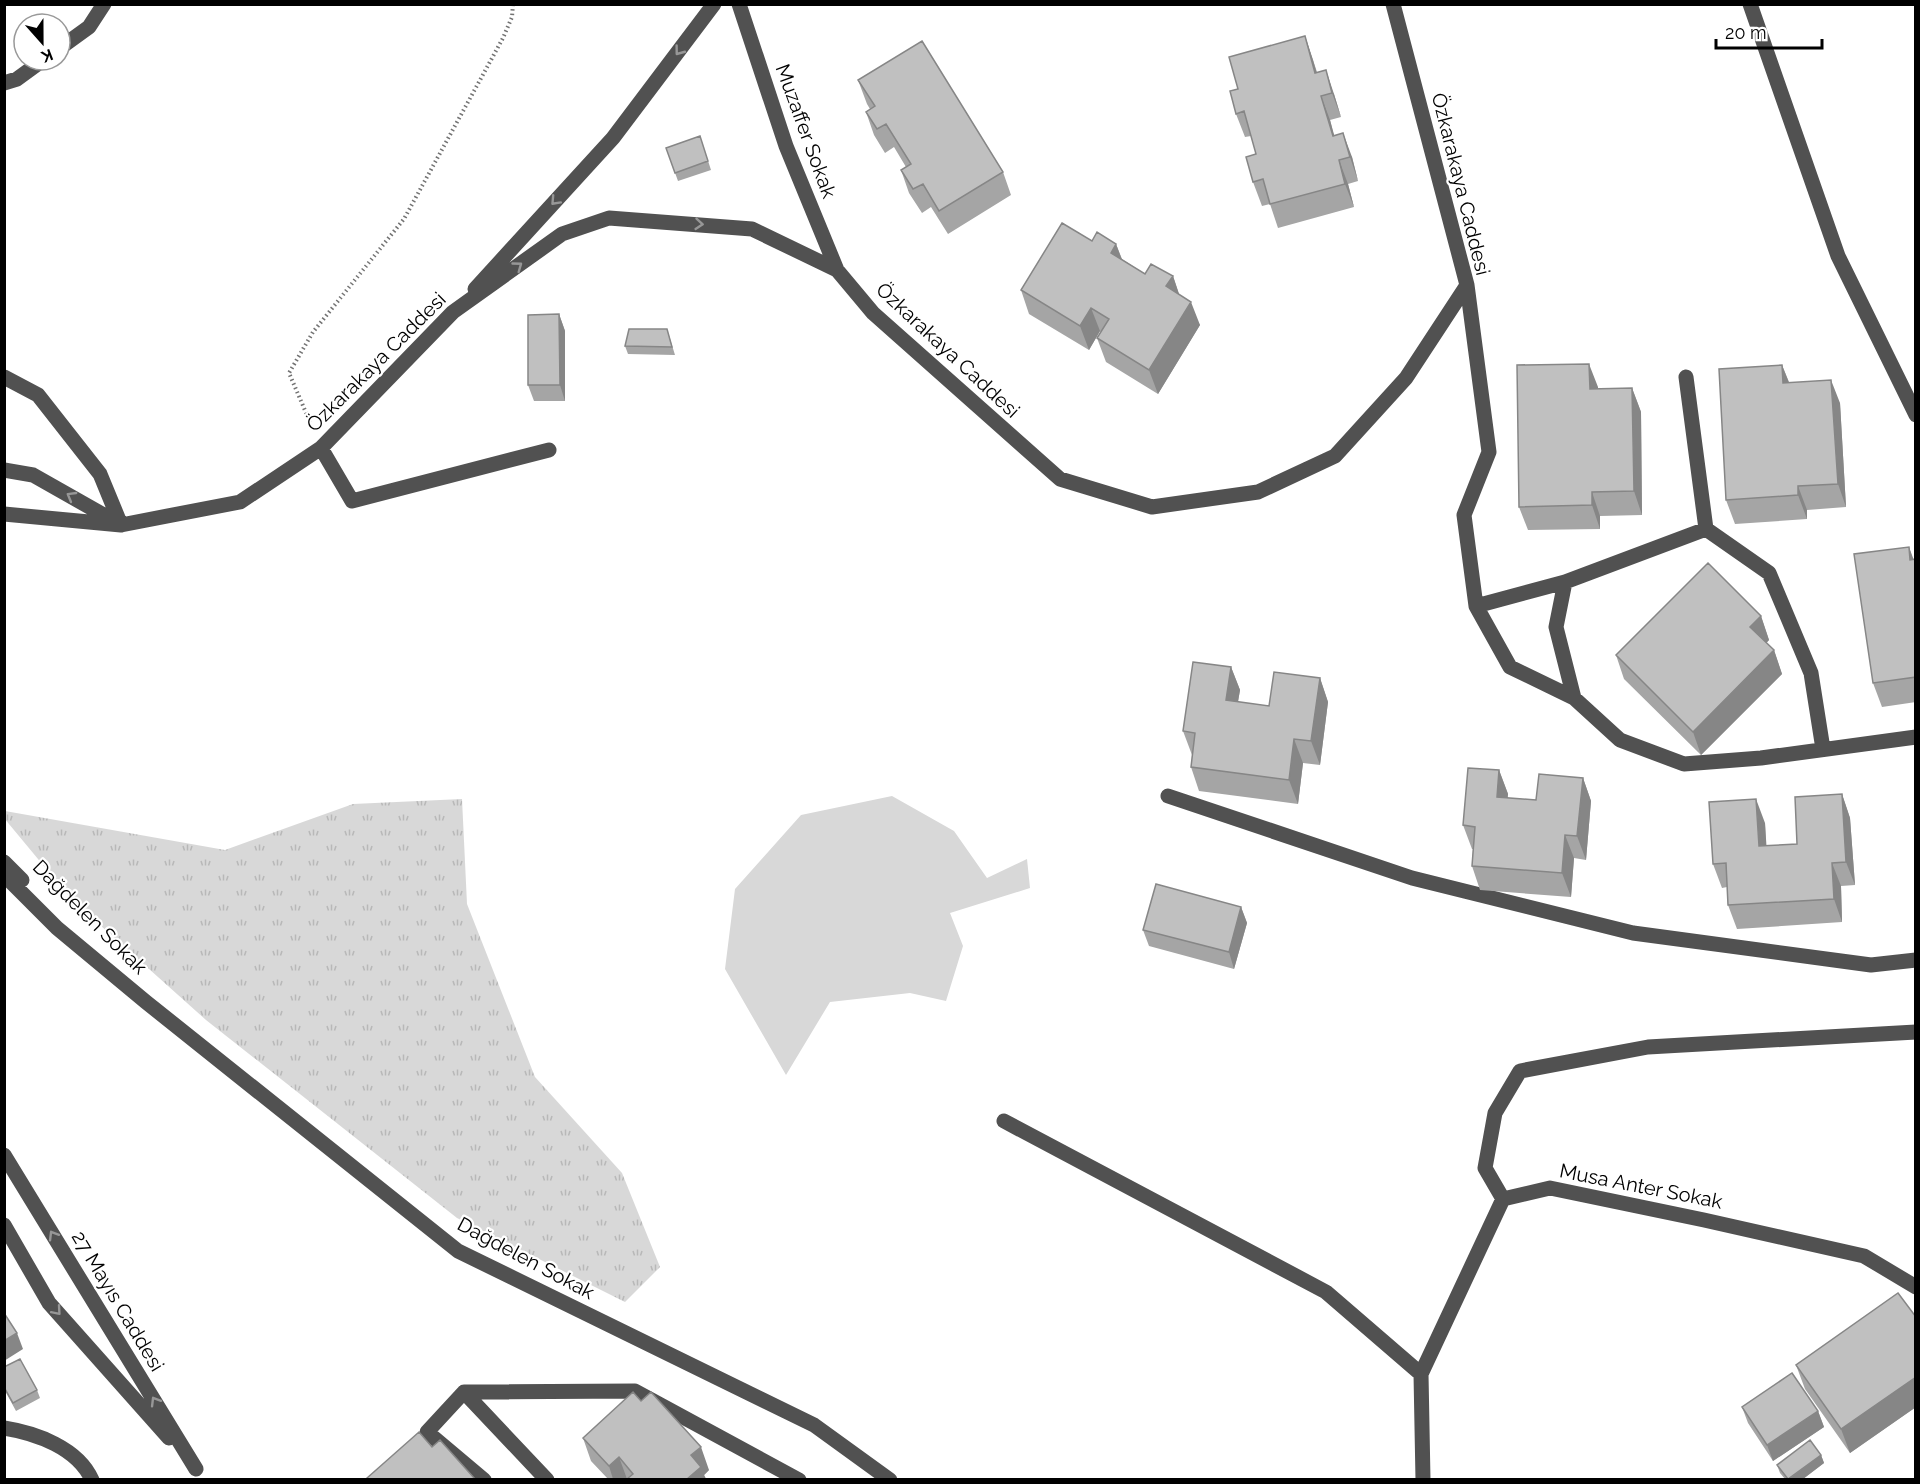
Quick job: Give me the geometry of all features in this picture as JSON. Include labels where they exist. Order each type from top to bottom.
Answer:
[{"type":"street","points":[[72,39],[89,27],[104,4]]},
{"type":"street","points":[[453,312],[614,138],[714,4]]},
{"type":"street","name":"Muzaffer Sokak","points":[[739,4],[786,146],[837,270]]},
{"type":"street","name":"Özkarakaya Caddesi","points":[[4,514],[121,525],[240,502],[321,448],[453,312],[562,234],[609,218],[752,229],[837,270],[873,313],[1060,479],[1152,507],[1258,492],[1335,456],[1406,378],[1467,285],[1393,4]]},
{"type":"street","points":[[1750,4],[1838,256],[1916,416]]},
{"type":"street","points":[[4,83],[17,79],[27,72]]},
{"type":"street","points":[[1467,285],[1489,452],[1464,515],[1476,606],[1510,667],[1574,698],[1620,740],[1684,764],[1823,750],[1916,737]]},
{"type":"street","points":[[4,377],[38,395],[100,474],[121,525]]},
{"type":"street","points":[[1686,377],[1706,529],[1769,573],[1811,673],[1823,750]]},
{"type":"street","points":[[321,448],[351,501],[549,450]]},
{"type":"street","points":[[4,470],[33,475],[121,525]]},
{"type":"street","points":[[1476,606],[1565,582],[1706,529]]},
{"type":"street","points":[[1565,582],[1556,627],[1574,698]]},
{"type":"street","points":[[1168,796],[1412,878],[1633,933],[1870,964],[1916,960]]},
{"type":"street","name":"Dağdelen Sokak","points":[[4,862],[146,1002]]},
{"type":"street","name":"Dağdelen Sokak","points":[[4,876],[57,928],[146,1002],[458,1251],[814,1425],[891,1479]]},
{"type":"street","points":[[1423,1479],[1421,1374],[1503,1199],[1485,1168],[1495,1113],[1520,1071],[1648,1047],[1916,1032]]},
{"type":"street","points":[[1004,1122],[1326,1292],[1421,1374]]},
{"type":"street","name":"27 Mayıs Caddesi","points":[[4,1155],[201,1474]]},
{"type":"street","name":"Musa Anter Sokak","points":[[1503,1199],[1550,1188],[1704,1220],[1864,1256],[1916,1287]]},
{"type":"street","name":"27 Mayıs Caddesi","points":[[4,1225],[49,1303],[201,1474]]},
{"type":"street","points":[[484,1479],[427,1432],[464,1392],[635,1391],[799,1479]]},
{"type":"street","points":[[464,1392],[547,1479]]},
{"type":"street","points":[[4,1428],[25,1431],[65,1449],[92,1479]]},
{"type":"path","points":[[321,448],[289,373],[313,332],[404,219],[503,38],[512,17],[513,4]]},
{"type":"green space","points":[[892,796],[954,831],[987,878],[1027,859],[1030,888],[950,913],[963,946],[946,1001],[910,993],[830,1002],[786,1075],[725,969],[735,889],[801,815]]},
{"type":"green space","points":[[462,799],[467,904],[535,1077],[622,1173],[660,1267],[625,1302],[457,1218],[206,1020],[72,900],[4,818],[5,811],[225,850],[353,804]]},
{"type":"building","points":[[1305,36],[1315,73],[1326,70],[1332,93],[1321,96],[1333,136],[1343,133],[1350,157],[1339,160],[1345,184],[1270,204],[1263,179],[1253,182],[1246,157],[1256,154],[1244,111],[1236,114],[1230,91],[1238,89],[1229,57]]},
{"type":"building","points":[[922,41],[1003,172],[939,211],[923,184],[913,189],[901,170],[911,164],[886,124],[877,129],[866,112],[875,106],[858,80]]},
{"type":"building","points":[[700,136],[708,161],[675,173],[666,148]]},
{"type":"building","points":[[1062,223],[1092,241],[1097,232],[1116,244],[1111,253],[1145,274],[1151,264],[1173,276],[1166,286],[1191,302],[1149,370],[1097,338],[1109,319],[1091,308],[1080,326],[1021,290]]},
{"type":"building","points":[[559,314],[560,385],[528,385],[528,315]]},
{"type":"building","points":[[629,329],[667,329],[672,347],[625,346]]},
{"type":"building","points":[[1589,364],[1590,389],[1632,388],[1634,491],[1592,492],[1592,505],[1519,507],[1517,365]]},
{"type":"building","points":[[1782,365],[1783,383],[1831,380],[1838,484],[1798,486],[1798,495],[1726,500],[1719,369]]},
{"type":"building","points":[[1909,547],[1910,560],[1916,559],[1916,677],[1873,683],[1854,554]]},
{"type":"building","points":[[1708,563],[1761,616],[1750,627],[1774,650],[1693,732],[1616,655]]},
{"type":"building","points":[[1193,662],[1231,667],[1226,700],[1269,706],[1274,672],[1320,678],[1311,741],[1294,739],[1289,780],[1191,767],[1195,733],[1183,731]]},
{"type":"building","points":[[1468,768],[1499,770],[1497,797],[1536,800],[1539,774],[1583,778],[1577,836],[1565,835],[1562,873],[1472,866],[1475,827],[1463,825]]},
{"type":"building","points":[[1842,794],[1846,862],[1832,863],[1834,899],[1728,905],[1726,863],[1713,864],[1709,802],[1756,799],[1759,846],[1797,844],[1795,797]]},
{"type":"building","points":[[1156,884],[1241,907],[1229,952],[1143,930]]},
{"type":"building","points":[[1898,1293],[1916,1317],[1916,1377],[1841,1429],[1796,1365]]},
{"type":"building","points":[[4,1313],[17,1333],[4,1341]]},
{"type":"building","points":[[20,1359],[37,1390],[13,1403],[4,1387],[4,1367]]},
{"type":"building","points":[[1792,1373],[1818,1411],[1767,1445],[1742,1407]]},
{"type":"building","points":[[633,1392],[641,1401],[651,1392],[701,1447],[691,1455],[701,1467],[687,1479],[627,1479],[633,1474],[619,1457],[609,1466],[583,1438]]},
{"type":"building","points":[[419,1432],[432,1447],[440,1440],[475,1479],[367,1478]]},
{"type":"building","points":[[1810,1440],[1821,1455],[1788,1479],[1777,1465]]}]
